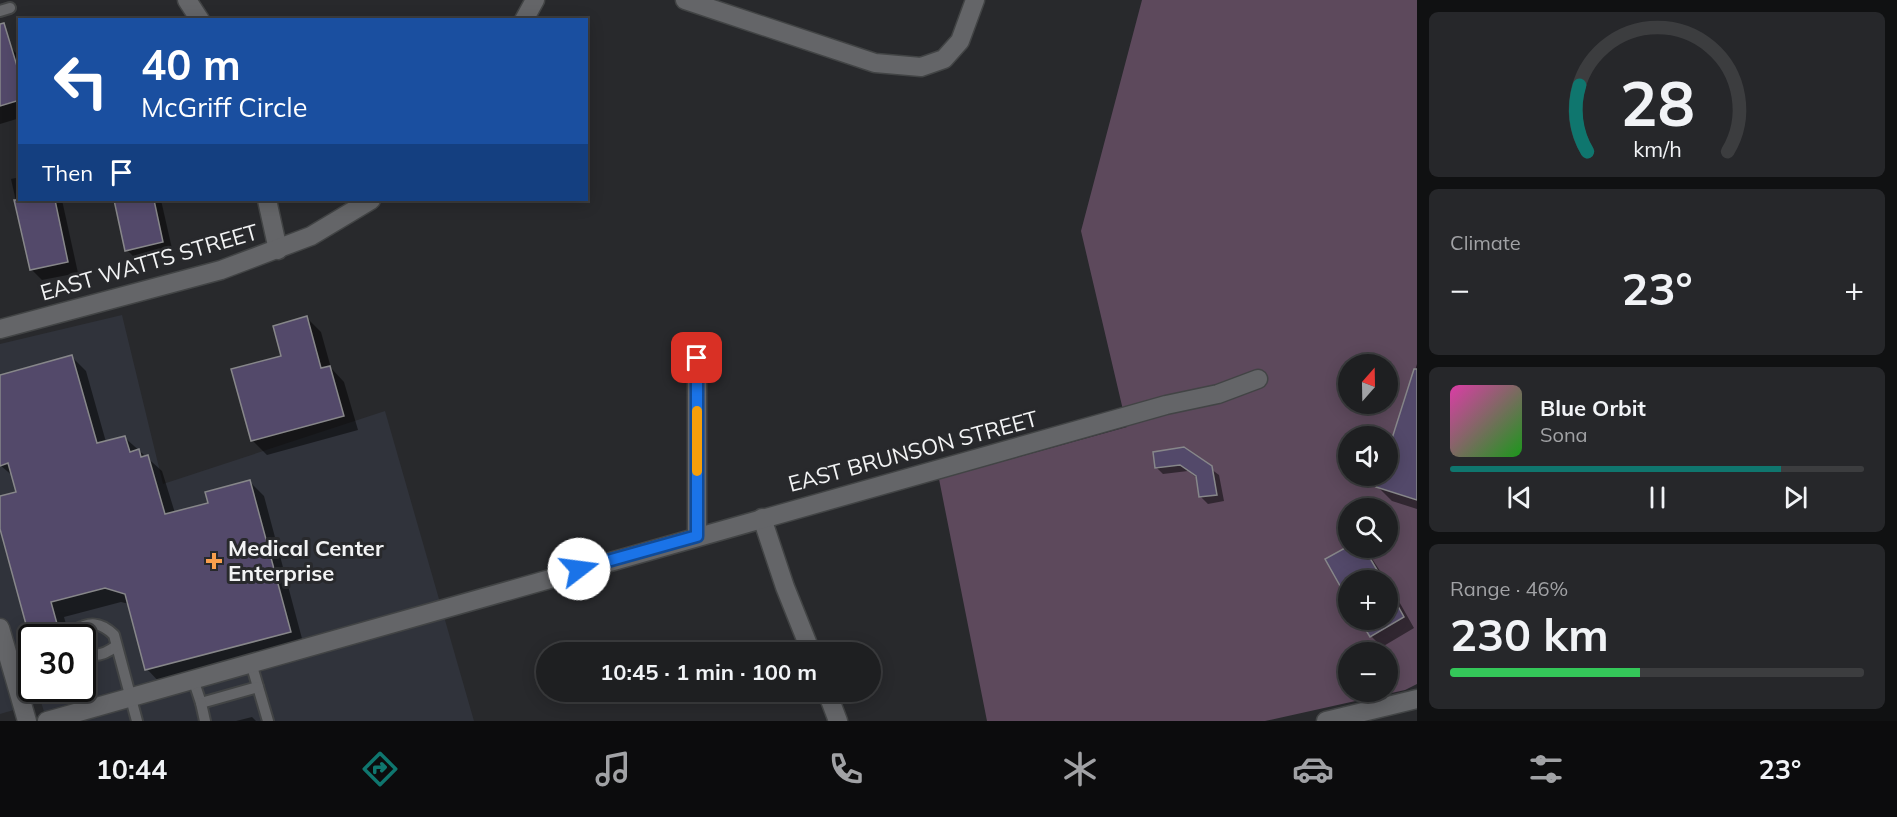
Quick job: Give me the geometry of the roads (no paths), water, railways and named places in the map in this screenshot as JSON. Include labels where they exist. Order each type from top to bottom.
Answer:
[{"type":"street","points":[[187,0],[199,18]]},
{"type":"street","points":[[525,18],[535,0]]},
{"type":"street","points":[[684,0],[875,63],[921,67],[944,58],[960,41],[975,0]]},
{"type":"street","points":[[267,201],[278,250]]},
{"type":"street","name":"EAST WATTS STREET","points":[[1,327],[221,270],[278,250],[350,215],[370,201]]},
{"type":"street","points":[[697,358],[697,536]]},
{"type":"street","name":"EAST BRUNSON STREET","points":[[47,721],[1166,405],[1218,394],[1258,379]]},
{"type":"street","points":[[762,518],[785,587],[807,642]]},
{"type":"street","points":[[1,637],[27,721]]},
{"type":"street","points":[[1326,721],[1417,699]]},
{"type":"street","points":[[830,702],[838,721]]},
{"type":"lane","points":[[85,624],[97,623],[114,635],[137,721]]},
{"type":"lane","points":[[96,654],[107,653],[116,646]]},
{"type":"lane","points":[[252,663],[268,721]]},
{"type":"lane","points":[[193,680],[205,721]]},
{"type":"lane","points":[[201,703],[258,687]]},
{"type":"place","name":"Medical Center Enterprise","points":[[214,561]]}]
